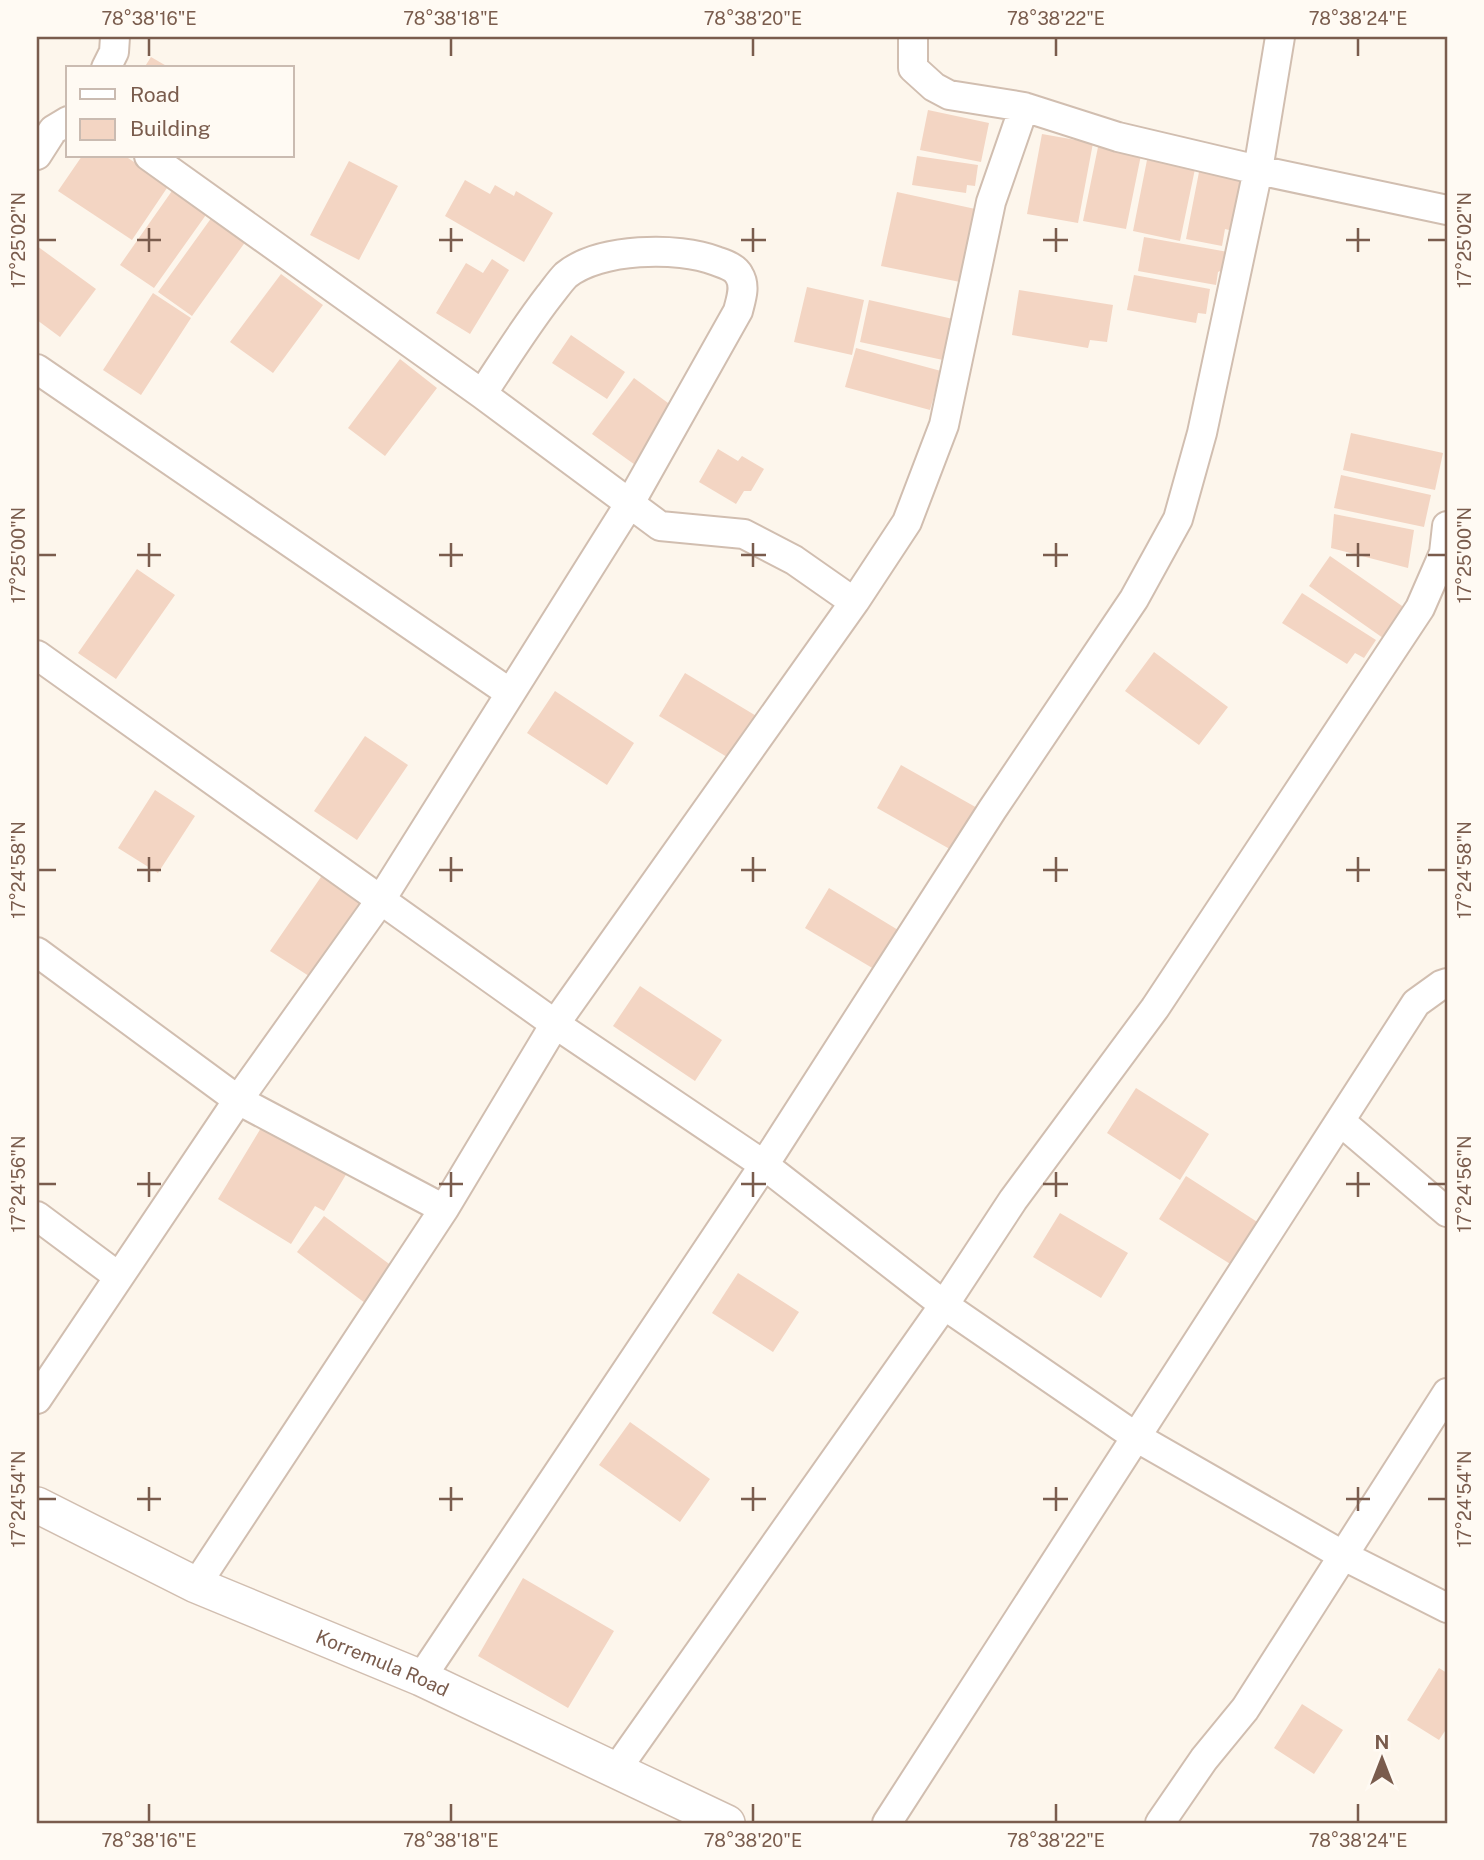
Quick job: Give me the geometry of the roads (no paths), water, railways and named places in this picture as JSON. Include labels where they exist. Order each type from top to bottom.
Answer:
[{"type":"street","points":[[107,66],[114,51],[115,37]]},
{"type":"street","points":[[913,37],[914,68],[934,87],[949,95],[1024,107],[1118,136],[1258,170],[1447,210]]},
{"type":"street","points":[[421,1678],[764,1166],[992,810],[1134,599],[1178,519],[1202,433],[1258,170],[1280,37]]},
{"type":"street","points":[[196,1585],[444,1209],[555,1024],[854,602],[907,522],[944,425],[991,202],[1024,107]]},
{"type":"street","points":[[37,155],[53,130],[66,122]]},
{"type":"street","points":[[152,158],[482,394],[660,526],[744,534],[794,560],[854,602]]},
{"type":"street","points":[[37,1399],[238,1100],[380,901],[630,503],[738,311],[743,287],[738,272],[702,256],[670,252],[634,253],[591,262],[566,275],[542,305],[482,394]]},
{"type":"street","points":[[37,369],[510,694]]},
{"type":"street","points":[[616,1770],[944,1305],[1013,1200],[1155,1008],[1420,608],[1444,553],[1447,526]]},
{"type":"street","points":[[37,655],[380,901],[764,1166],[944,1305],[1136,1437],[1344,1556],[1447,1608]]},
{"type":"street","points":[[37,952],[238,1100],[444,1209]]},
{"type":"street","points":[[887,1823],[1416,1003],[1447,983]]},
{"type":"street","points":[[1340,1121],[1447,1212]]},
{"type":"street","points":[[37,1216],[119,1277]]},
{"type":"street","points":[[1160,1823],[1204,1759],[1245,1709],[1447,1393]]},
{"type":"street","name":"Korremula Road","points":[[37,1505],[196,1585],[421,1678],[727,1823]]}]
